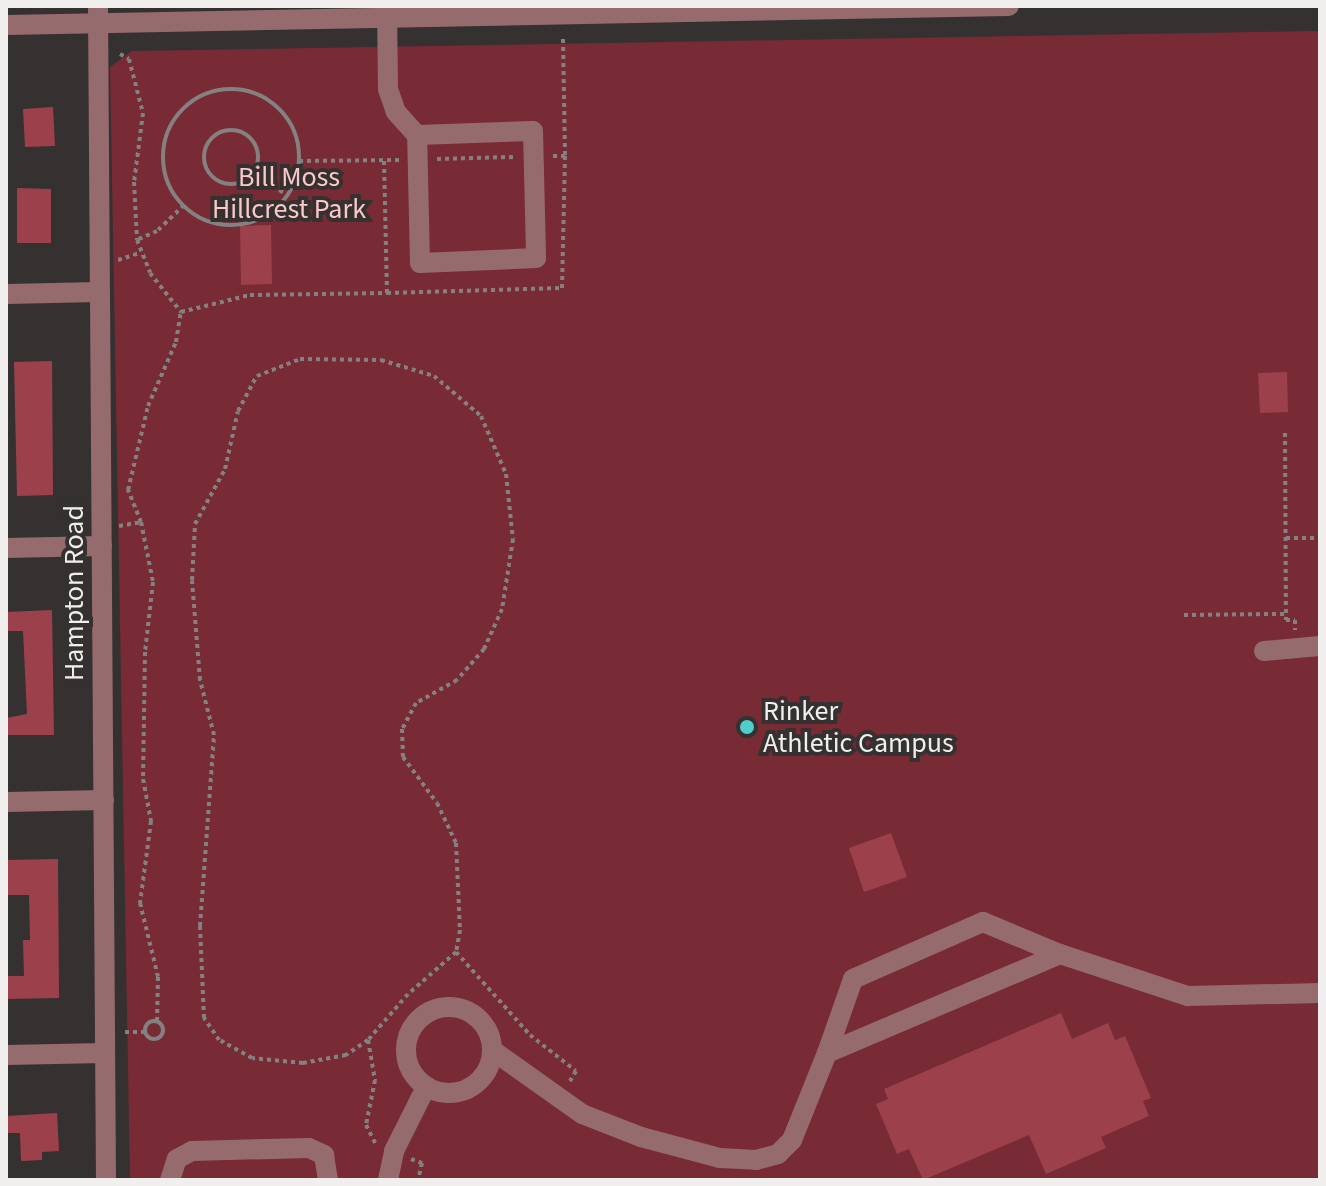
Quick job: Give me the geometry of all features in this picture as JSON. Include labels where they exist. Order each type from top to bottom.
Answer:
[{"type":"street","points":[[6,25],[98,15],[1009,6]]},
{"type":"street","points":[[387,12],[388,89],[396,112],[417,135],[420,263],[536,258],[533,131],[417,135]]},
{"type":"street","name":"Hampton Road","points":[[98,15],[106,1180]]},
{"type":"street","points":[[6,294],[100,292]]},
{"type":"street","points":[[6,548],[102,536]]},
{"type":"street","points":[[1264,651],[1320,646]]},
{"type":"street","points":[[6,802],[104,800]]},
{"type":"street","points":[[492,1050],[582,1114],[641,1137],[720,1158],[756,1160],[778,1154],[792,1140],[853,979],[983,922],[1060,954],[1188,996],[1320,993]]},
{"type":"street","points":[[827,1053],[1060,954]]},
{"type":"street","points":[[436,1008],[461,1009],[485,1027],[492,1050],[487,1072],[464,1091],[449,1094],[426,1087],[409,1069],[405,1054],[408,1033],[423,1015],[436,1008]]},
{"type":"street","points":[[6,1055],[105,1053]]},
{"type":"street","points":[[388,1180],[394,1151],[426,1087]]},
{"type":"street","points":[[170,1180],[177,1159],[192,1151],[309,1148],[324,1155],[328,1180]]},
{"type":"path","points":[[563,39],[565,156]]},
{"type":"path","points":[[120,54],[129,59],[143,113],[134,182],[137,240],[150,273],[181,312],[176,342],[148,406],[128,490],[141,522],[153,582],[145,652],[143,779],[151,821],[140,903],[158,977],[157,1021],[163,1033],[154,1039],[146,1029],[157,1021]]},
{"type":"path","points":[[244,90],[275,105],[294,133],[299,161],[287,195],[269,213],[239,225],[207,220],[184,205],[166,173],[166,141],[181,111],[210,93],[244,90]]},
{"type":"path","points":[[225,131],[245,135],[257,152],[253,172],[238,183],[218,181],[206,166],[208,143],[225,131]]},
{"type":"path","points":[[299,161],[534,156]]},
{"type":"path","points":[[181,312],[250,295],[387,293],[384,160]]},
{"type":"path","points":[[253,172],[287,195]]},
{"type":"path","points":[[137,240],[157,231],[184,205]]},
{"type":"path","points":[[300,359],[381,360],[434,376],[481,416],[506,474],[513,539],[502,609],[484,649],[457,680],[416,703],[402,729],[403,757],[437,803],[456,843],[460,930],[456,952],[408,994],[368,1040],[346,1055],[303,1063],[252,1058],[219,1040],[204,1018],[199,983],[214,735],[200,680],[192,580],[195,524],[225,469],[238,411],[257,376],[300,359]]},
{"type":"path","points":[[1285,433],[1286,620],[1295,620]]},
{"type":"path","points":[[102,536],[141,522]]},
{"type":"path","points":[[1286,538],[1320,538]]},
{"type":"path","points":[[1184,615],[1286,614]]},
{"type":"path","points":[[456,952],[530,1035],[576,1071],[560,1099]]},
{"type":"path","points":[[368,1040],[375,1080],[366,1125],[376,1145],[394,1151]]},
{"type":"green space","name":"Rinker Athletic Campus","points":[[1320,31],[1320,1180],[130,1180],[110,67],[132,51]]},
{"type":"building","points":[[53,107],[55,146],[25,147],[23,109]]},
{"type":"building","points":[[17,188],[51,189],[51,243],[17,243]]},
{"type":"building","points":[[271,225],[272,284],[241,285],[240,226]]},
{"type":"building","points":[[52,361],[53,495],[17,496],[14,362]]},
{"type":"building","points":[[1287,372],[1288,412],[1260,413],[1258,373]]},
{"type":"building","points":[[52,610],[54,735],[6,735],[6,718],[27,714],[23,631],[6,631],[6,612]]},
{"type":"building","points":[[891,833],[907,877],[864,892],[849,848]]},
{"type":"building","points":[[58,859],[59,998],[6,999],[6,976],[24,976],[23,940],[30,940],[29,895],[6,895],[6,860]]},
{"type":"building","points":[[1061,1013],[1072,1039],[1108,1023],[1115,1040],[1125,1036],[1151,1098],[1143,1101],[1149,1116],[1101,1137],[1106,1148],[1046,1174],[1029,1135],[923,1180],[909,1149],[897,1154],[876,1104],[888,1099],[884,1089]]},
{"type":"building","points":[[57,1113],[59,1151],[42,1152],[42,1160],[21,1161],[20,1133],[6,1133],[6,1116]]},
{"type":"place","name":"Rinker Athletic Campus","points":[[747,727]]},
{"type":"park label","name":"Bill Moss Hillcrest Park","points":[[289,193]]}]
